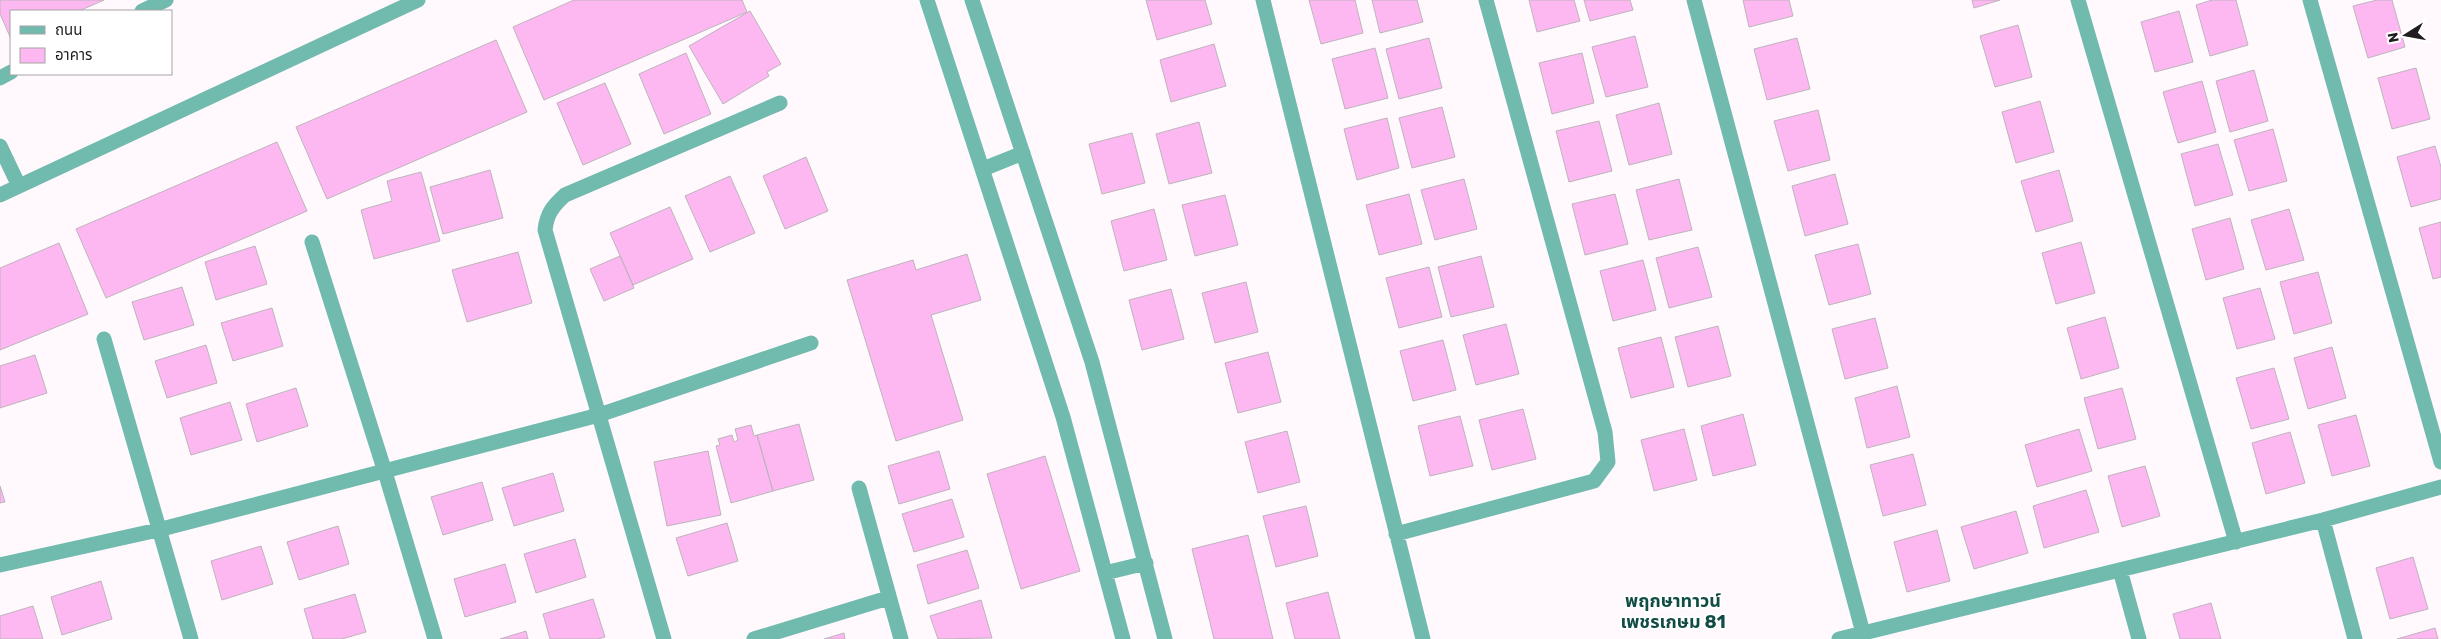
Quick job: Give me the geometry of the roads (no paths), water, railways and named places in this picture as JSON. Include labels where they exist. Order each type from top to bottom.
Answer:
[{"type":"street","points":[[144,10],[166,0]]},
{"type":"street","points":[[0,195],[418,0]]},
{"type":"street","points":[[927,0],[1063,417],[1123,639]]},
{"type":"street","points":[[972,0],[1092,362],[1165,639]]},
{"type":"street","points":[[1263,0],[1423,639]]},
{"type":"street","points":[[1396,534],[1594,480],[1608,462],[1604,432],[1486,0]]},
{"type":"street","points":[[1694,0],[1863,633]]},
{"type":"street","points":[[2078,0],[2236,542]]},
{"type":"street","points":[[2310,0],[2441,462]]},
{"type":"street","points":[[664,639],[545,230],[546,216],[553,206],[566,195],[780,103]]},
{"type":"street","points":[[0,146],[19,186]]},
{"type":"street","points":[[983,169],[1023,154]]},
{"type":"street","points":[[312,242],[385,472],[435,639]]},
{"type":"street","points":[[104,339],[191,639]]},
{"type":"street","points":[[0,565],[158,530],[599,415],[811,343]]},
{"type":"street","points":[[1839,639],[1863,633],[1885,633],[2120,570],[2323,520],[2441,487]]},
{"type":"street","points":[[859,488],[888,598],[901,639]]},
{"type":"street","points":[[2323,520],[2355,639]]},
{"type":"street","points":[[1105,573],[1146,563]]},
{"type":"street","points":[[2120,570],[2138,639]]},
{"type":"street","points":[[754,639],[888,598]]},
{"type":"district","name":"พฤกษาทาวน์ เพชรเกษม 81","points":[[1673,611]]}]
